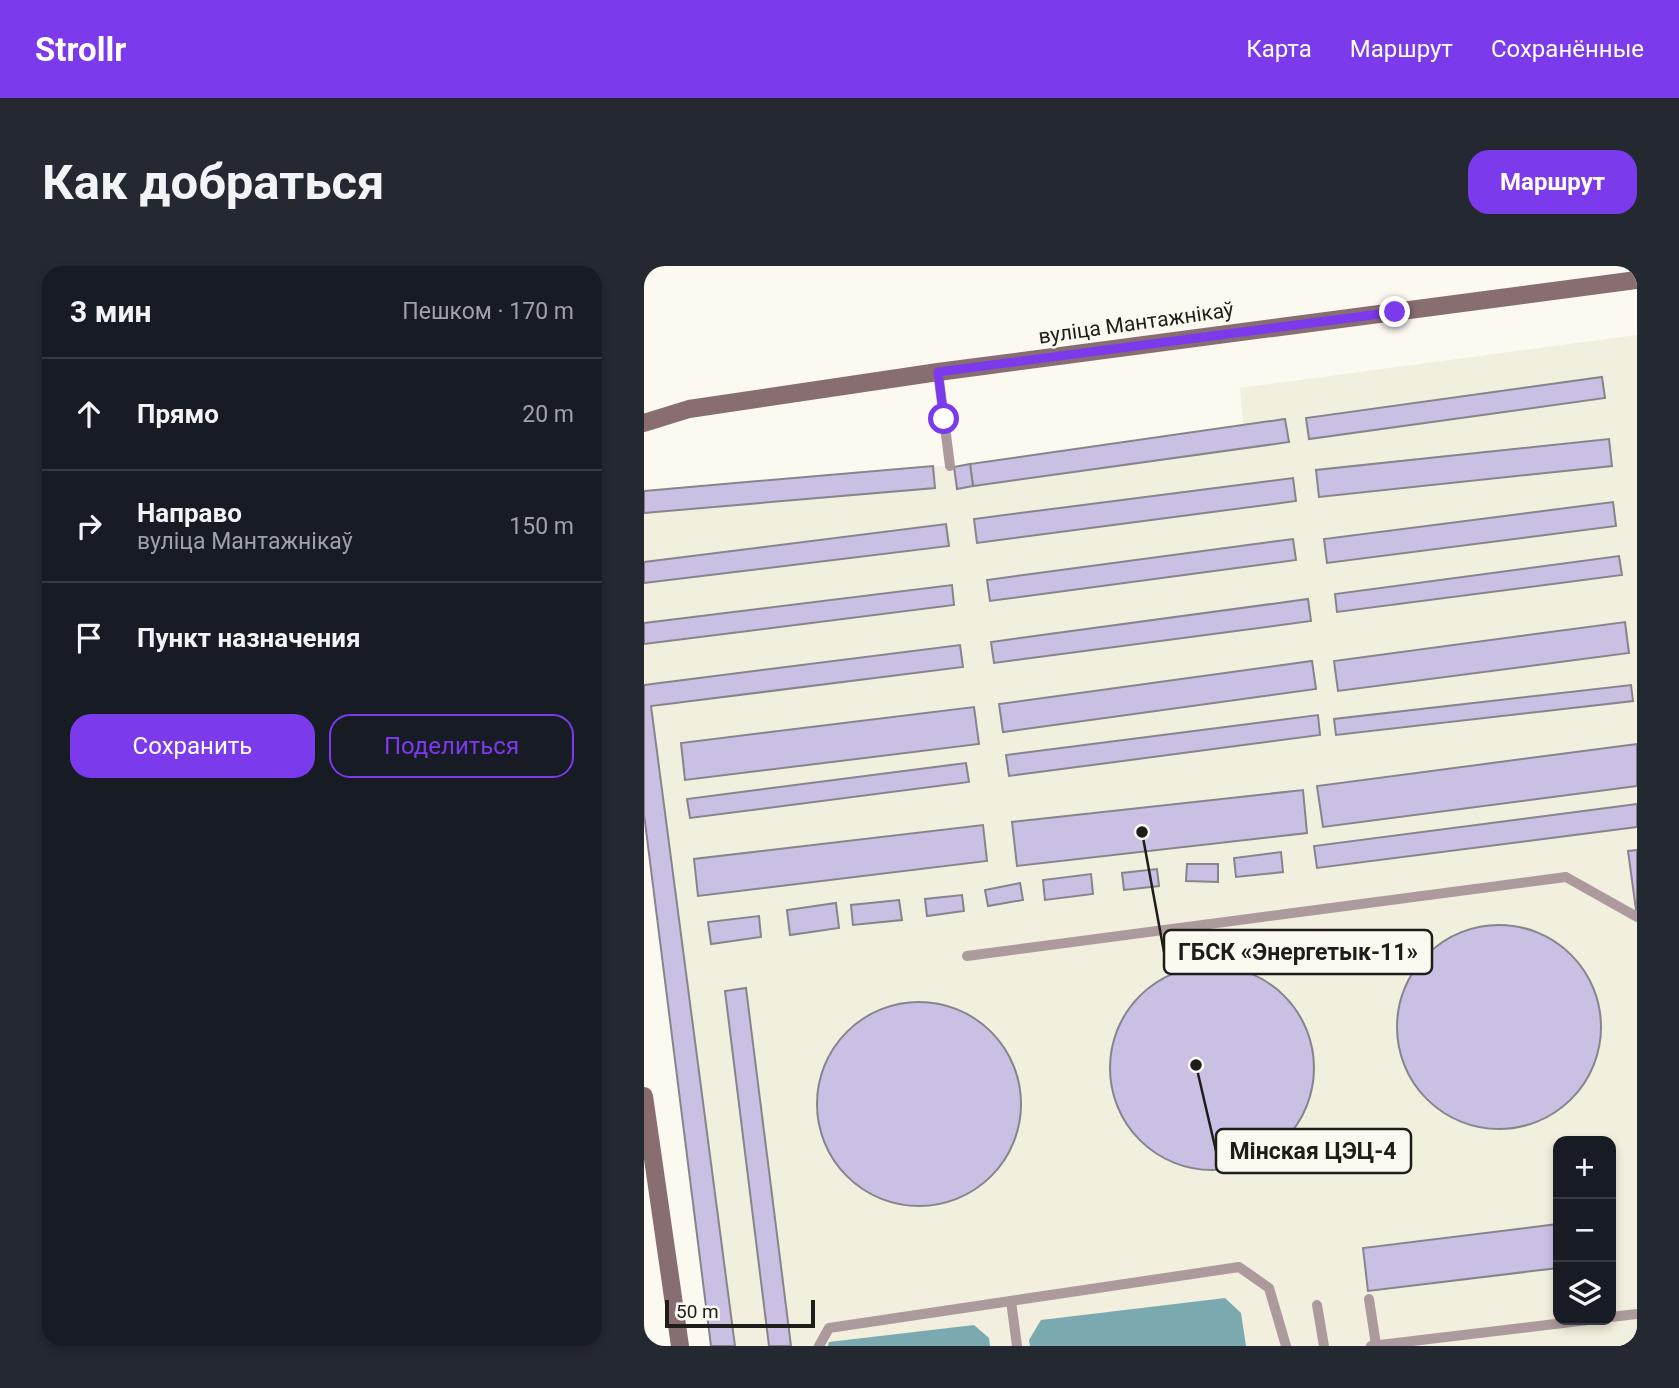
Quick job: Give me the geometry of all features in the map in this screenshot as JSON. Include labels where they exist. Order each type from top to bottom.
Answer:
[{"type":"street","name":"вуліца Мантажнікаў","points":[[644,423],[689,409],[938,372],[1637,280]]},
{"type":"street","points":[[644,1096],[680,1346]]},
{"type":"lane","points":[[938,372],[950,466]]},
{"type":"lane","points":[[967,956],[1566,877],[1637,917]]},
{"type":"lane","points":[[818,1346],[829,1328],[1239,1267],[1269,1288],[1286,1346]]},
{"type":"lane","points":[[1369,1299],[1374,1346],[1553,1324]]},
{"type":"lane","points":[[1011,1301],[1017,1346]]},
{"type":"lane","points":[[1317,1305],[1324,1346]]},
{"type":"lane","points":[[1616,1316],[1637,1314]]},
{"type":"shaded area","points":[[1637,335],[1637,1346],[711,1346],[644,814],[644,491],[933,466],[954,467],[1243,425],[1240,388]]},
{"type":"water","points":[[1225,1298],[1241,1313],[1246,1346],[1030,1346],[1029,1340],[1041,1320]]},
{"type":"water","points":[[974,1325],[989,1338],[990,1346],[828,1346],[829,1342]]},
{"type":"building","points":[[1602,377],[1605,398],[1309,439],[1306,418]]},
{"type":"building","points":[[1285,419],[1289,442],[973,486],[970,464]]},
{"type":"building","points":[[1609,439],[1612,466],[1319,497],[1316,470]]},
{"type":"building","points":[[970,464],[973,486],[957,489],[954,467]]},
{"type":"building","points":[[933,466],[935,488],[644,513],[644,491]]},
{"type":"building","points":[[1293,478],[1296,501],[977,543],[974,519]]},
{"type":"building","points":[[1613,502],[1616,526],[1327,563],[1324,539]]},
{"type":"building","points":[[946,524],[949,546],[644,583],[644,562]]},
{"type":"building","points":[[1293,539],[1296,560],[990,601],[987,580]]},
{"type":"building","points":[[1619,556],[1622,575],[1337,612],[1335,594]]},
{"type":"building","points":[[952,585],[954,605],[644,644],[644,623]]},
{"type":"building","points":[[1308,599],[1311,621],[994,663],[991,642]]},
{"type":"building","points":[[1625,622],[1629,653],[1338,691],[1334,661]]},
{"type":"building","points":[[960,645],[963,667],[651,706],[735,1346],[711,1346],[644,814],[644,685]]},
{"type":"building","points":[[1312,661],[1316,689],[1003,732],[999,704]]},
{"type":"building","points":[[1631,685],[1633,701],[1336,735],[1334,719]]},
{"type":"building","points":[[974,707],[979,744],[685,780],[681,743]]},
{"type":"building","points":[[1318,715],[1320,735],[1009,776],[1006,755]]},
{"type":"building","points":[[1637,744],[1637,786],[1323,827],[1317,786]]},
{"type":"building","points":[[966,763],[969,782],[690,818],[687,799]]},
{"type":"building","points":[[1303,790],[1307,833],[1017,866],[1012,822]]},
{"type":"building","points":[[1637,804],[1637,827],[1317,868],[1314,846]]},
{"type":"building","points":[[983,825],[987,861],[698,896],[694,859]]},
{"type":"building","points":[[1637,850],[1637,910],[1636,910],[1628,851]]},
{"type":"building","points":[[1281,852],[1283,872],[1236,877],[1234,858]]},
{"type":"building","points":[[1187,864],[1218,864],[1218,882],[1186,881]]},
{"type":"building","points":[[1157,869],[1159,886],[1124,890],[1122,873]]},
{"type":"building","points":[[1091,874],[1093,894],[1045,900],[1043,880]]},
{"type":"building","points":[[1020,883],[1023,900],[988,906],[985,890]]},
{"type":"building","points":[[962,895],[964,911],[927,916],[925,899]]},
{"type":"building","points":[[899,900],[902,920],[853,925],[851,905]]},
{"type":"building","points":[[836,903],[839,928],[790,935],[787,910]]},
{"type":"building","points":[[759,916],[761,937],[711,944],[708,922]]},
{"type":"building","points":[[1499,925],[1538,932],[1571,955],[1594,988],[1601,1027],[1594,1066],[1571,1099],[1538,1122],[1499,1129],[1460,1122],[1427,1099],[1404,1066],[1397,1027],[1404,988],[1427,955],[1460,932]]},
{"type":"building","points":[[1212,966],[1251,973],[1284,996],[1307,1029],[1314,1068],[1307,1107],[1284,1140],[1251,1163],[1212,1170],[1173,1163],[1140,1140],[1117,1107],[1110,1068],[1117,1029],[1140,996],[1173,973]]},
{"type":"building","points":[[746,988],[791,1346],[769,1346],[725,991]]},
{"type":"building","points":[[919,1002],[958,1010],[976,1019],[991,1032],[1004,1047],[1013,1065],[1021,1104],[1013,1143],[1004,1161],[991,1176],[976,1189],[958,1198],[919,1206],[880,1198],[862,1189],[847,1176],[834,1161],[825,1143],[817,1104],[825,1065],[834,1047],[847,1032],[862,1019],[880,1010]]},
{"type":"building","points":[[1553,1225],[1553,1269],[1368,1291],[1363,1248]]},
{"type":"place","name":"ГБСК «Энергетык-11»","points":[[1142,832]]},
{"type":"place","name":"Мінская ЦЭЦ-4","points":[[1196,1065]]},
{"type":"route","points":[[944,419],[938,372],[1395,312]]}]
